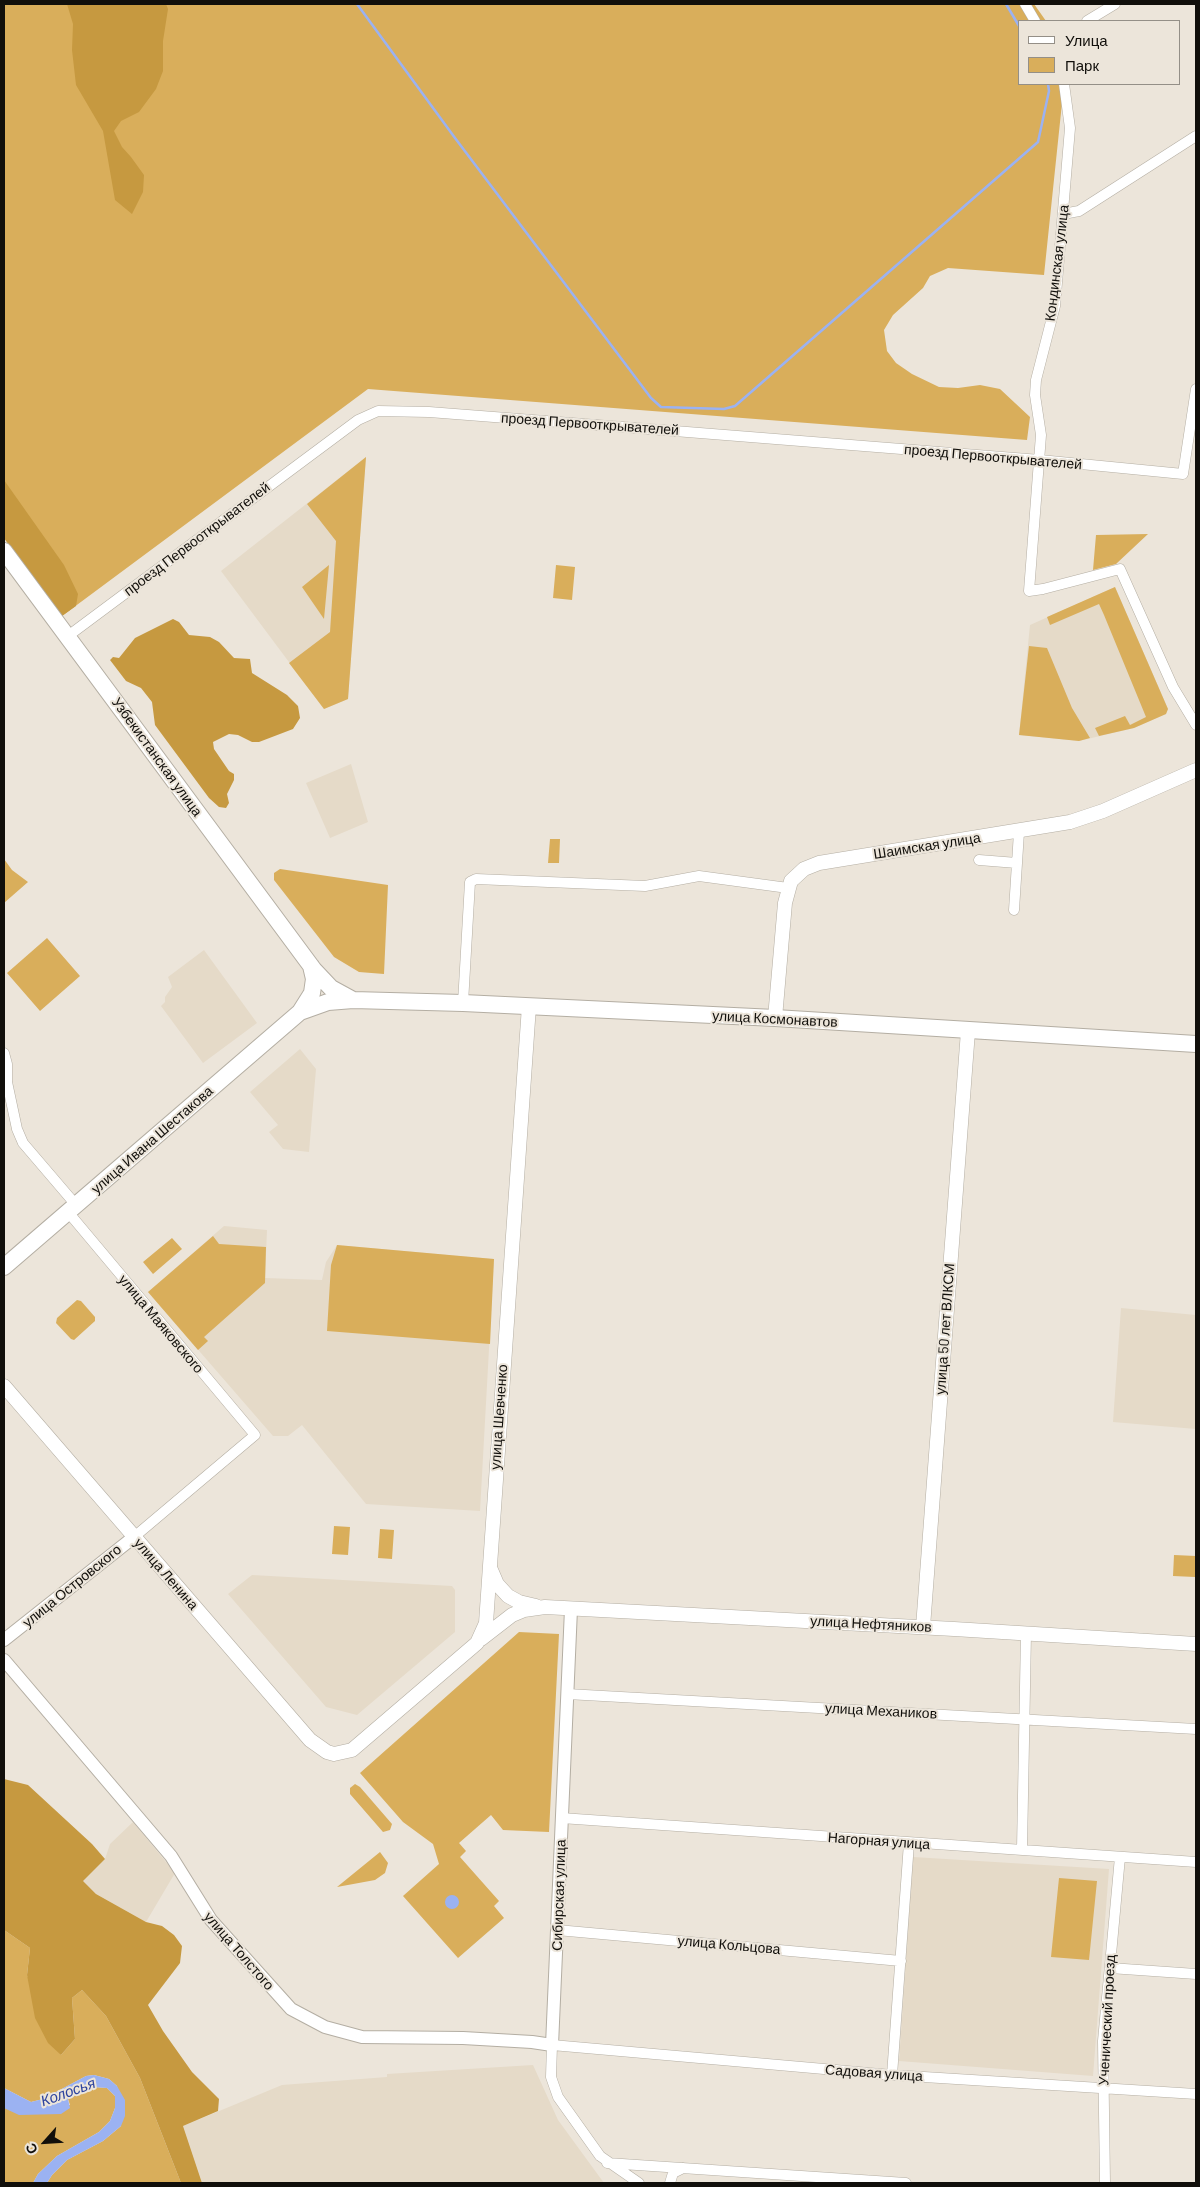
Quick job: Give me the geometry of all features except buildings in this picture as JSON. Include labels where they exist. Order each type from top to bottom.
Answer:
[{"type":"main road","name":"Узбекистанская улица","points":[[4,551],[310,964],[331,988],[353,1000]]},
{"type":"main road","name":"Шаимская улица","points":[[788,888],[799,872],[819,863],[1019,832],[1087,817],[1196,770]]},
{"type":"main road","points":[[775,1018],[788,888]]},
{"type":"main road","points":[[300,1012],[312,993],[314,979],[310,964]]},
{"type":"main road","name":"улица Космонавтов","points":[[300,1012],[328,1002],[353,1000],[462,1003],[775,1018],[1196,1044]]},
{"type":"main road","name":"улица Шевченко","points":[[334,1754],[352,1750],[361,1744],[477,1643],[486,1623],[529,1006]]},
{"type":"main road","name":"улица Ивана Шестакова","points":[[4,1267],[300,1012]]},
{"type":"main road","name":"улица 50 лет ВЛКСМ","points":[[923,1627],[968,1030]]},
{"type":"main road","name":"улица Ленина","points":[[4,1386],[310,1740],[322,1749],[334,1754]]},
{"type":"main road","name":"улица Нефтяников","points":[[490,1567],[498,1584],[508,1596],[519,1602],[545,1607],[1196,1644]]},
{"type":"main road","name":"улица Нефтяников","points":[[477,1643],[512,1615],[524,1610],[545,1607]]},
{"type":"street","points":[[1025,4],[1034,20]]},
{"type":"street","points":[[1090,20],[1115,4]]},
{"type":"street","name":"Кондинская улица","points":[[1064,85],[1070,128],[1055,306],[1036,380],[1035,395],[1041,436],[1028,590],[1043,589],[1120,569],[1173,687],[1196,724]]},
{"type":"street","points":[[1063,214],[1079,211],[1196,136]]},
{"type":"street","name":"проезд Первооткрывателей","points":[[68,636],[358,420],[378,411],[429,412],[1040,460],[1183,474],[1196,389]]},
{"type":"street","points":[[1014,910],[1019,832]]},
{"type":"street","points":[[978,860],[1017,863]]},
{"type":"street","points":[[462,1003],[470,882],[476,879],[637,886],[699,876],[788,888]]},
{"type":"street","name":"улица Маяковского","points":[[4,1053],[7,1064],[9,1092],[23,1143],[72,1208],[255,1435]]},
{"type":"street","name":"улица Островского","points":[[4,1640],[134,1537],[255,1435]]},
{"type":"street","name":"Сибирская улица","points":[[570,1609],[551,2077],[554,2090],[590,2144],[607,2163],[639,2183]]},
{"type":"street","points":[[1022,1849],[1026,1633]]},
{"type":"street","name":"улица Толстого","points":[[4,1660],[171,1856],[211,1920],[291,2009],[325,2027],[362,2037],[462,2038],[552,2045]]},
{"type":"street","name":"улица Механиков","points":[[566,1694],[1196,1729]]},
{"type":"street","name":"Нагорная улица","points":[[561,1818],[1196,1862]]},
{"type":"street","points":[[892,2074],[909,1843]]},
{"type":"street","name":"Ученический проезд","points":[[1105,2183],[1104,2041],[1120,1857]]},
{"type":"street","name":"улица Кольцова","points":[[557,1930],[900,1961]]},
{"type":"street","points":[[1110,1968],[1196,1974]]},
{"type":"street","name":"Садовая улица","points":[[552,2045],[892,2074],[1196,2094]]},
{"type":"street","points":[[607,2163],[906,2183]]},
{"type":"street","points":[[670,2183],[673,2173],[684,2168]]},
{"type":"shaded area","points":[[67,4],[166,4],[168,9],[163,41],[163,71],[156,89],[139,112],[121,121],[114,131],[122,147],[144,175],[143,192],[132,214],[115,200],[103,131],[76,85],[72,50],[73,24]]},
{"type":"shaded area","points":[[366,457],[348,699],[324,709],[221,571]]},
{"type":"shaded area","points":[[4,480],[64,565],[78,594],[76,606],[62,616],[4,538]]},
{"type":"shaded area","points":[[1115,587],[1168,709],[1166,714],[1134,728],[1079,741],[1019,735],[1030,625]]},
{"type":"shaded area","points":[[173,619],[179,622],[189,635],[210,637],[219,642],[234,658],[250,659],[252,673],[287,695],[298,706],[300,718],[293,729],[259,742],[252,742],[238,735],[229,734],[213,742],[214,749],[229,771],[234,774],[234,780],[227,794],[229,803],[226,808],[219,807],[209,798],[155,725],[152,702],[141,688],[126,681],[110,660],[113,657],[119,658],[135,638]]},
{"type":"shaded area","points":[[351,764],[368,822],[330,838],[306,783]]},
{"type":"shaded area","points":[[204,950],[257,1023],[203,1063],[161,1006],[172,987],[168,977]]},
{"type":"shaded area","points":[[300,1049],[316,1069],[309,1152],[283,1149],[269,1132],[278,1125],[250,1092]]},
{"type":"shaded area","points":[[224,1226],[267,1230],[265,1278],[322,1280],[326,1262],[337,1245],[494,1259],[480,1511],[366,1504],[302,1425],[288,1436],[273,1436],[148,1292]]},
{"type":"shaded area","points":[[1121,1308],[1196,1315],[1196,1429],[1113,1422]]},
{"type":"shaded area","points":[[252,1575],[452,1586],[455,1590],[455,1632],[357,1715],[326,1707],[228,1594]]},
{"type":"shaded area","points":[[4,1779],[28,1785],[92,1844],[105,1859],[83,1881],[96,1894],[146,1922],[162,1926],[174,1935],[182,1946],[180,1963],[148,2005],[163,2031],[192,2072],[219,2099],[218,2111],[183,2126],[202,2183],[181,2183],[140,2078],[106,2016],[82,1990],[72,1998],[75,2039],[61,2055],[48,2043],[35,2018],[27,1975],[30,1948],[4,1930]]},
{"type":"shaded area","points":[[133,1822],[175,1873],[146,1922],[96,1894],[82,1881],[105,1859],[110,1844]]},
{"type":"shaded area","points":[[913,1857],[1109,1869],[1093,2076],[899,2061]]},
{"type":"shaded area","points":[[533,2065],[558,2120],[604,2183],[202,2183],[183,2126],[282,2085],[387,2077],[387,2074]]},
{"type":"green space","points":[[4,4],[1034,4],[1045,20],[1018,20],[1018,85],[1064,85],[1044,275],[948,268],[930,276],[923,288],[893,315],[884,330],[887,351],[896,363],[912,374],[939,387],[958,388],[980,385],[1000,389],[1030,417],[1027,440],[368,389],[62,616],[4,538]]},
{"type":"green space","points":[[366,457],[348,699],[324,709],[289,663],[330,632],[336,541],[307,504]]},
{"type":"green space","points":[[1148,534],[1116,564],[1093,570],[1096,535]]},
{"type":"green space","points":[[329,565],[324,619],[302,587]]},
{"type":"green space","points":[[556,565],[575,567],[572,600],[553,598]]},
{"type":"green space","points":[[1115,587],[1168,709],[1166,714],[1134,728],[1099,736],[1095,728],[1125,716],[1130,725],[1146,717],[1104,615],[1099,604],[1050,625],[1047,617]]},
{"type":"green space","points":[[1029,646],[1047,648],[1072,708],[1090,738],[1079,741],[1019,735]]},
{"type":"green space","points":[[550,839],[560,839],[559,863],[548,863]]},
{"type":"green space","points":[[4,859],[12,870],[28,882],[4,903]]},
{"type":"green space","points":[[280,869],[388,885],[384,974],[359,972],[334,957],[274,880],[274,873]]},
{"type":"green space","points":[[47,938],[80,976],[40,1011],[7,973]]},
{"type":"green space","points":[[213,1236],[219,1244],[266,1247],[265,1283],[204,1337],[208,1341],[198,1350],[148,1292]]},
{"type":"green space","points":[[172,1238],[182,1249],[153,1274],[143,1262]]},
{"type":"green space","points":[[337,1245],[494,1259],[490,1344],[327,1331],[331,1265]]},
{"type":"green space","points":[[77,1300],[81,1301],[95,1317],[95,1321],[74,1340],[56,1323],[57,1318]]},
{"type":"green space","points":[[334,1526],[350,1527],[348,1555],[332,1554]]},
{"type":"green space","points":[[380,1529],[394,1530],[392,1559],[378,1558]]},
{"type":"green space","points":[[1174,1555],[1196,1556],[1195,1577],[1173,1576]]},
{"type":"green space","points":[[519,1632],[559,1634],[549,1832],[503,1830],[491,1815],[459,1843],[466,1851],[460,1857],[499,1901],[494,1906],[504,1918],[458,1958],[403,1896],[439,1864],[433,1844],[403,1822],[360,1773]]},
{"type":"green space","points":[[355,1784],[360,1787],[392,1824],[390,1830],[383,1832],[350,1794],[350,1788]]},
{"type":"green space","points":[[380,1852],[388,1863],[385,1873],[375,1880],[337,1887]]},
{"type":"green space","points":[[1059,1878],[1097,1881],[1089,1960],[1051,1957]]},
{"type":"green space","points":[[4,1930],[30,1948],[27,1975],[61,2055],[75,2039],[72,1998],[82,1990],[106,2016],[140,2078],[181,2183],[47,2183],[67,2160],[103,2141],[121,2126],[117,2086],[109,2079],[94,2075],[86,2076],[43,2099],[31,2102],[4,2088]]},
{"type":"green space","points":[[93,2087],[107,2088],[115,2096],[115,2108],[110,2121],[99,2132],[57,2156],[38,2174],[33,2183],[4,2183],[4,2108],[70,2105],[68,2099]]},
{"type":"water","points":[[449,1895],[455,1895],[459,1902],[455,1909],[449,1909],[445,1905],[445,1899]]},
{"type":"water","name":"Колосья","points":[[94,2075],[109,2079],[117,2086],[125,2100],[125,2116],[121,2126],[103,2141],[67,2160],[47,2183],[33,2183],[38,2174],[57,2156],[99,2132],[110,2121],[115,2108],[115,2096],[107,2088],[93,2087],[68,2099],[70,2108],[61,2114],[19,2115],[4,2108],[4,2088],[31,2102],[43,2099],[86,2076]]},
{"type":"waterway","points":[[357,4],[455,138],[651,398],[661,407],[724,409],[735,406],[1038,142],[1049,91],[1048,85]]},
{"type":"waterway","points":[[1006,4],[1018,24]]}]
